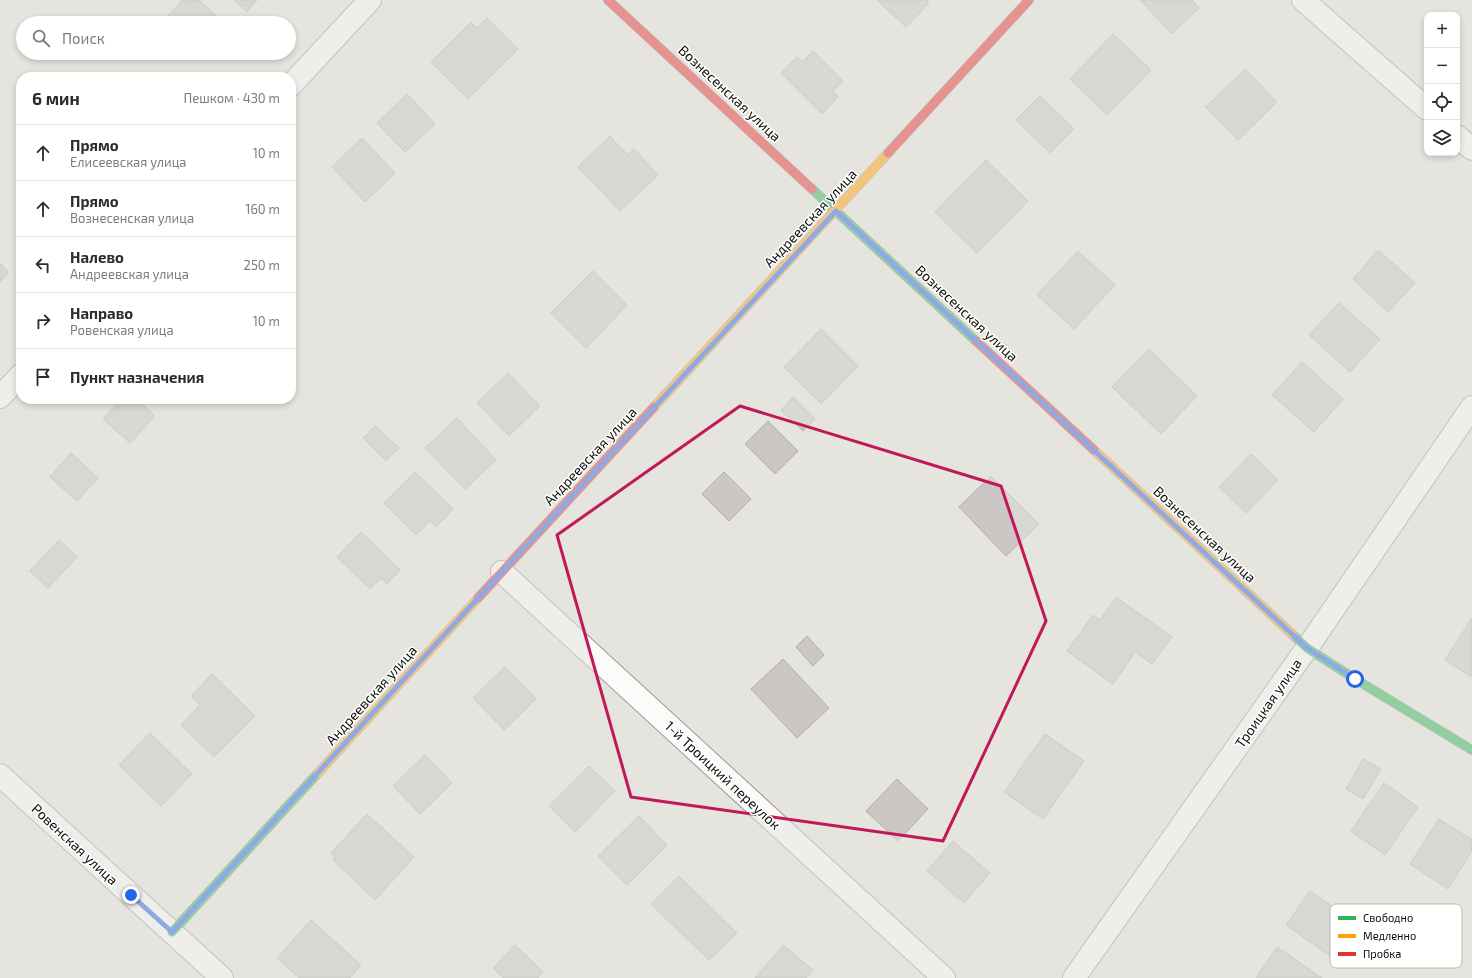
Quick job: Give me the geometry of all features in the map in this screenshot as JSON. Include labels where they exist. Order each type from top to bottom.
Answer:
[{"type":"street","points":[[296,80],[370,0]]},
{"type":"street","name":"Вознесенская улица","points":[[608,0],[1307,648],[1472,750]]},
{"type":"street","name":"Андреевская улица","points":[[172,932],[1030,0]]},
{"type":"street","points":[[1303,0],[1424,106]]},
{"type":"street","points":[[1460,139],[1472,149]]},
{"type":"street","points":[[0,397],[16,380]]},
{"type":"street","name":"Троицкая улица","points":[[1074,978],[1307,648],[1472,407]]},
{"type":"street","name":"1-й Троицкий переулок","points":[[502,572],[944,978]]},
{"type":"street","name":"Ровенская улица","points":[[0,775],[222,978]]},
{"type":"highlighted area","points":[[740,406],[1001,486],[1046,621],[943,841],[631,797],[557,535]]},
{"type":"building","points":[[182,0],[199,0],[216,16],[168,16]]},
{"type":"building","points":[[234,0],[257,0],[247,12]]},
{"type":"building","points":[[877,0],[927,0],[929,3],[906,27]]},
{"type":"building","points":[[1140,0],[1192,0],[1199,8],[1172,34]]},
{"type":"building","points":[[487,18],[518,49],[468,99],[431,62],[471,22],[477,28]]},
{"type":"building","points":[[1113,34],[1151,70],[1107,115],[1070,79]]},
{"type":"building","points":[[813,51],[843,81],[833,91],[838,97],[822,114],[781,73],[797,57],[802,62]]},
{"type":"building","points":[[1245,69],[1277,102],[1238,140],[1206,107]]},
{"type":"building","points":[[407,94],[435,124],[405,152],[377,123]]},
{"type":"building","points":[[1040,96],[1074,129],[1050,153],[1016,120]]},
{"type":"building","points":[[610,136],[627,155],[634,149],[658,175],[620,211],[578,167]]},
{"type":"building","points":[[362,138],[395,173],[365,202],[332,167]]},
{"type":"building","points":[[986,160],[1028,201],[977,253],[935,212]]},
{"type":"building","points":[[1378,250],[1415,283],[1388,312],[1353,279]]},
{"type":"building","points":[[1078,251],[1115,285],[1074,329],[1037,295]]},
{"type":"building","points":[[0,263],[9,272],[0,282]]},
{"type":"building","points":[[593,271],[627,305],[586,348],[551,313]]},
{"type":"building","points":[[1339,303],[1380,339],[1350,372],[1309,335]]},
{"type":"building","points":[[821,329],[858,366],[821,404],[784,367]]},
{"type":"building","points":[[1149,349],[1197,396],[1161,434],[1112,387]]},
{"type":"building","points":[[1302,362],[1343,399],[1314,432],[1272,395]]},
{"type":"building","points":[[508,373],[540,406],[509,436],[477,403]]},
{"type":"building","points":[[793,397],[815,419],[803,431],[781,410]]},
{"type":"building","points":[[116,404],[142,404],[155,416],[130,443],[103,419]]},
{"type":"building","points":[[457,418],[496,460],[465,489],[425,448]]},
{"type":"building","points":[[768,421],[798,451],[775,474],[745,444]]},
{"type":"building","points":[[375,426],[399,448],[386,461],[363,438]]},
{"type":"building","points":[[71,453],[98,478],[77,501],[50,477]]},
{"type":"building","points":[[1251,454],[1278,480],[1246,513],[1219,487]]},
{"type":"building","points":[[415,472],[453,509],[436,527],[430,521],[416,535],[384,503]]},
{"type":"building","points":[[724,472],[751,499],[729,521],[702,494]]},
{"type":"building","points":[[991,476],[1039,524],[1006,556],[959,507]]},
{"type":"building","points":[[361,532],[400,570],[387,584],[381,578],[370,589],[337,557]]},
{"type":"building","points":[[59,540],[77,557],[48,588],[30,571]]},
{"type":"building","points":[[1116,597],[1172,637],[1152,664],[1135,652],[1113,684],[1067,651],[1093,615],[1100,620]]},
{"type":"building","points":[[1472,618],[1472,677],[1445,660]]},
{"type":"building","points":[[807,636],[824,655],[813,666],[796,647]]},
{"type":"building","points":[[783,659],[829,708],[797,738],[751,689]]},
{"type":"building","points":[[505,667],[536,699],[504,730],[473,698]]},
{"type":"building","points":[[212,674],[255,716],[214,757],[181,725],[200,705],[191,696]]},
{"type":"building","points":[[150,733],[192,774],[161,806],[119,765]]},
{"type":"building","points":[[1045,734],[1084,761],[1043,819],[1004,792]]},
{"type":"building","points":[[425,755],[452,783],[420,814],[393,786]]},
{"type":"building","points":[[1363,759],[1381,769],[1363,799],[1346,789]]},
{"type":"building","points":[[589,766],[615,791],[575,832],[549,806]]},
{"type":"building","points":[[897,779],[928,809],[898,841],[866,811]]},
{"type":"building","points":[[1384,783],[1418,807],[1385,855],[1351,831]]},
{"type":"building","points":[[367,814],[414,857],[375,900],[333,860],[335,857],[331,853]]},
{"type":"building","points":[[639,816],[667,845],[627,885],[598,856]]},
{"type":"building","points":[[1439,819],[1472,840],[1472,851],[1448,889],[1410,864]]},
{"type":"building","points":[[953,841],[990,873],[964,903],[927,871]]},
{"type":"building","points":[[679,876],[737,933],[709,960],[651,904]]},
{"type":"building","points":[[1310,891],[1330,905],[1330,956],[1286,925]]},
{"type":"building","points":[[311,920],[361,965],[350,978],[299,978],[277,958]]},
{"type":"building","points":[[515,945],[543,972],[538,978],[503,978],[493,968]]},
{"type":"building","points":[[783,945],[813,970],[806,978],[755,978]]},
{"type":"building","points":[[1277,947],[1322,978],[1256,978]]},
{"type":"traffic: fast","points":[[812,189],[976,341]]},
{"type":"traffic: fast","points":[[1292,634],[1307,648],[1355,679],[1472,750]]},
{"type":"traffic: fast","points":[[172,932],[318,773]]},
{"type":"traffic: slow","points":[[654,407],[888,153]]},
{"type":"traffic: slow","points":[[1094,450],[1292,634]]},
{"type":"traffic: slow","points":[[318,773],[478,598]]},
{"type":"traffic: jam","points":[[608,0],[812,189]]},
{"type":"traffic: jam","points":[[888,153],[1029,0]]},
{"type":"traffic: jam","points":[[976,341],[1094,450]]},
{"type":"traffic: jam","points":[[478,598],[654,407]]},
{"type":"route","points":[[131,895],[172,932],[836,211],[1307,648],[1355,679]]}]
